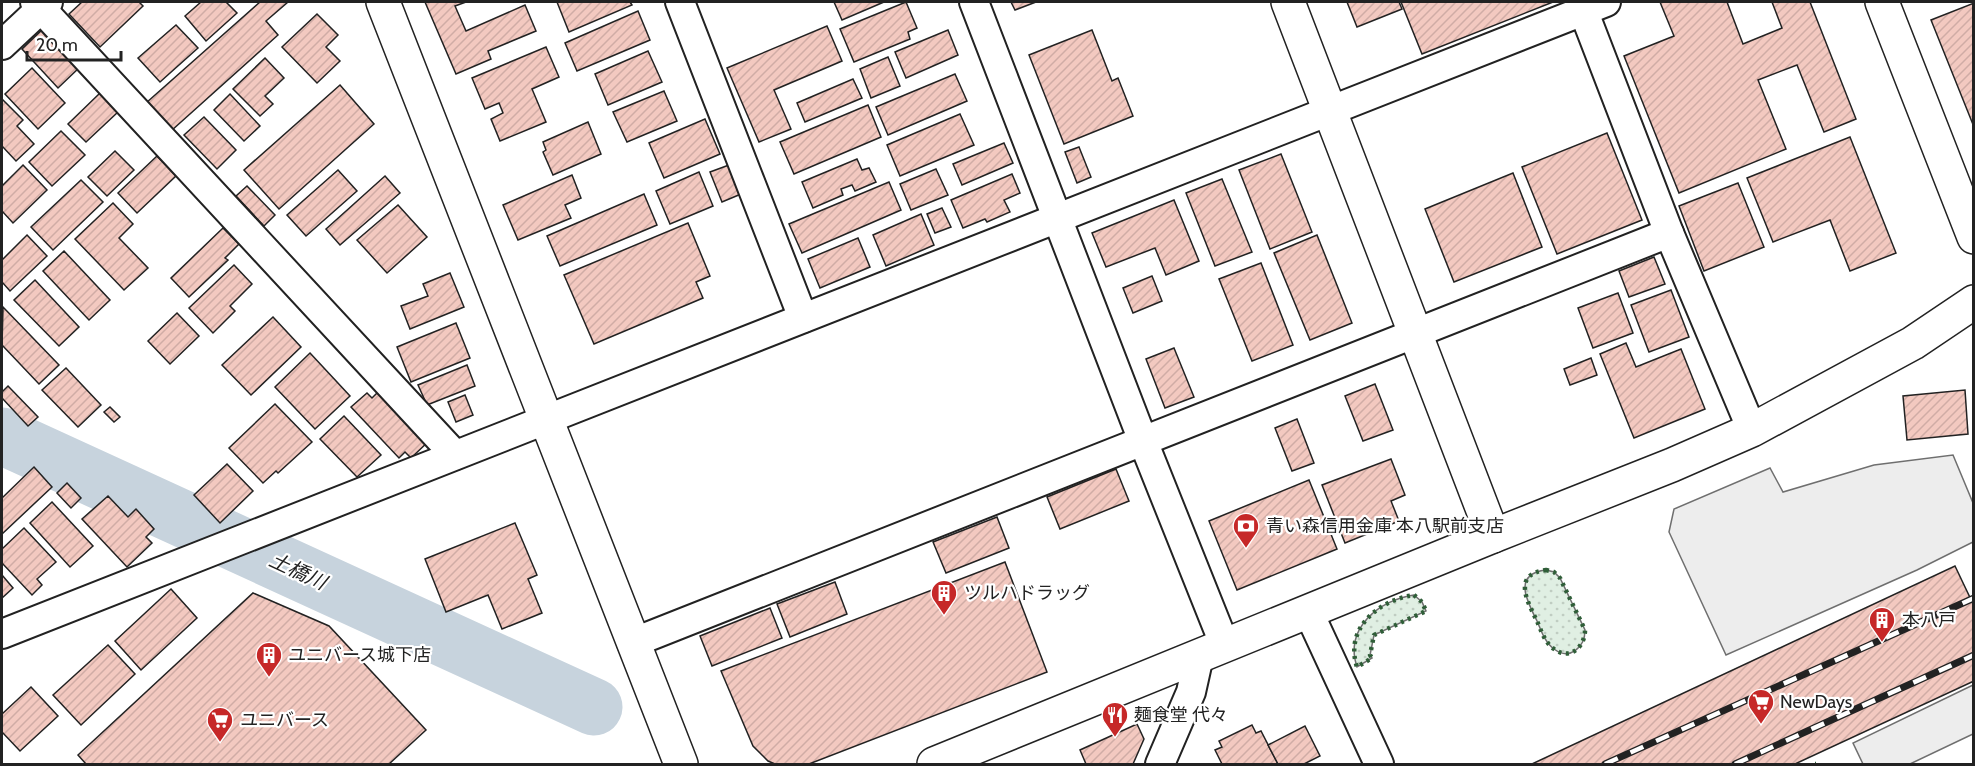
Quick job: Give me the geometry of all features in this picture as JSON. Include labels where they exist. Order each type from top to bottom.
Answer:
[{"type":"street","points":[[383,2],[681,765]]},
{"type":"street","points":[[680,2],[803,318]]},
{"type":"street","points":[[974,2],[1143,441],[1212,651],[1191,692],[1160,765]]},
{"type":"street","points":[[1288,2],[1493,536]]},
{"type":"street","points":[[1882,2],[1974,237]]},
{"type":"street","points":[[2,45],[42,4],[455,455]]},
{"type":"street","points":[[2,634],[1330,111],[1590,4],[1669,233],[1752,430]]},
{"type":"street","points":[[632,643],[1669,233]]},
{"type":"street","points":[[934,765],[1672,465],[1752,430],[1913,343],[1974,302]]},
{"type":"street","points":[[1309,612],[1379,765]]},
{"type":"green space","points":[[1546,570],[1554,572],[1560,578],[1585,630],[1579,647],[1571,653],[1560,652],[1548,643],[1526,597],[1526,583],[1529,577]]},
{"type":"green space","points":[[1414,595],[1422,602],[1426,611],[1374,635],[1370,655],[1372,658],[1357,667],[1354,653],[1360,628],[1368,618],[1388,603]]},
{"type":"shaded area","points":[[1953,455],[1973,503],[1973,542],[1917,570],[1726,655],[1669,532],[1674,509],[1770,468],[1783,492],[1874,465]]},
{"type":"shaded area","points":[[1973,685],[1973,734],[1910,764],[1863,764],[1853,743]]},
{"type":"building","points":[[82,2],[139,2],[143,6],[100,47],[69,14]]},
{"type":"building","points":[[201,2],[226,2],[237,13],[206,41],[185,16]]},
{"type":"building","points":[[260,2],[288,2],[266,21],[278,35],[171,131],[146,103]]},
{"type":"building","points":[[425,2],[466,2],[455,6],[466,31],[525,5],[536,31],[488,51],[491,59],[456,74]]},
{"type":"building","points":[[557,2],[630,2],[632,5],[569,32]]},
{"type":"building","points":[[834,2],[884,2],[842,20]]},
{"type":"building","points":[[906,2],[917,28],[908,32],[910,39],[854,62],[840,29]]},
{"type":"building","points":[[1011,2],[1036,2],[1015,10]]},
{"type":"building","points":[[1347,2],[1399,2],[1402,9],[1357,27]]},
{"type":"building","points":[[1401,2],[1553,2],[1422,54]]},
{"type":"building","points":[[1660,2],[1727,2],[1743,44],[1782,28],[1772,2],[1810,2],[1856,119],[1824,132],[1797,65],[1758,80],[1786,149],[1679,193],[1624,56],[1674,36]]},
{"type":"building","points":[[1974,3],[1974,127],[1931,20]]},
{"type":"building","points":[[638,11],[650,40],[577,71],[565,43]]},
{"type":"building","points":[[317,14],[338,35],[326,47],[340,61],[317,83],[282,47]]},
{"type":"building","points":[[176,25],[198,48],[160,82],[138,58]]},
{"type":"building","points":[[827,26],[842,61],[774,90],[791,129],[759,142],[727,68]]},
{"type":"building","points":[[44,28],[81,66],[58,88],[22,49]]},
{"type":"building","points":[[948,30],[958,55],[906,78],[895,52]]},
{"type":"building","points":[[1092,30],[1112,81],[1118,78],[1133,116],[1064,144],[1029,55]]},
{"type":"building","points":[[546,47],[559,77],[532,89],[546,122],[500,141],[491,119],[503,113],[499,103],[485,109],[472,78]]},
{"type":"building","points":[[648,51],[662,82],[608,105],[595,74]]},
{"type":"building","points":[[888,57],[900,86],[871,98],[860,69]]},
{"type":"building","points":[[265,58],[284,78],[265,96],[273,104],[260,116],[233,89]]},
{"type":"building","points":[[32,68],[65,103],[38,129],[5,94]]},
{"type":"building","points":[[955,74],[967,101],[888,135],[876,107]]},
{"type":"building","points":[[853,79],[862,98],[805,122],[797,103]]},
{"type":"building","points":[[340,85],[374,124],[279,209],[244,170]]},
{"type":"building","points":[[664,91],[677,121],[627,142],[613,112]]},
{"type":"building","points":[[100,93],[118,112],[86,142],[68,124]]},
{"type":"building","points":[[230,94],[260,126],[244,141],[214,110]]},
{"type":"building","points":[[2,99],[23,120],[17,126],[34,144],[16,161],[2,146]]},
{"type":"building","points":[[868,105],[881,137],[794,174],[780,142]]},
{"type":"building","points":[[960,114],[974,145],[900,176],[887,145]]},
{"type":"building","points":[[204,117],[236,150],[217,169],[184,135]]},
{"type":"building","points":[[705,119],[720,154],[664,178],[649,143]]},
{"type":"building","points":[[588,122],[601,154],[553,175],[543,152],[546,150],[543,142]]},
{"type":"building","points":[[61,131],[85,155],[52,186],[29,162]]},
{"type":"building","points":[[1607,133],[1642,220],[1557,254],[1522,167]]},
{"type":"building","points":[[1850,137],[1896,253],[1850,271],[1830,220],[1773,242],[1747,178]]},
{"type":"building","points":[[1004,143],[1013,163],[962,185],[953,164]]},
{"type":"building","points":[[1079,147],[1091,177],[1077,183],[1065,152]]},
{"type":"building","points":[[115,151],[134,170],[107,196],[88,177]]},
{"type":"building","points":[[1281,154],[1312,232],[1270,249],[1239,170]]},
{"type":"building","points":[[157,156],[176,176],[137,213],[118,193]]},
{"type":"building","points":[[857,159],[862,170],[869,168],[876,182],[855,191],[852,185],[841,189],[843,195],[813,208],[802,182]]},
{"type":"building","points":[[23,165],[47,190],[13,223],[2,211],[2,186]]},
{"type":"building","points":[[729,165],[741,194],[722,202],[710,172]]},
{"type":"building","points":[[936,169],[948,195],[911,210],[900,184]]},
{"type":"building","points":[[338,170],[357,191],[306,236],[287,215]]},
{"type":"building","points":[[699,172],[713,206],[670,224],[656,191]]},
{"type":"building","points":[[1513,173],[1542,247],[1454,282],[1425,209]]},
{"type":"building","points":[[1012,174],[1020,193],[1004,200],[1010,212],[987,222],[985,219],[963,228],[951,200]]},
{"type":"building","points":[[572,175],[581,198],[565,205],[571,218],[518,240],[503,205]]},
{"type":"building","points":[[385,176],[400,193],[340,245],[326,229]]},
{"type":"building","points":[[1222,179],[1252,252],[1215,266],[1186,193]]},
{"type":"building","points":[[81,180],[103,202],[53,250],[31,227]]},
{"type":"building","points":[[889,182],[901,210],[802,253],[789,224]]},
{"type":"building","points":[[1738,183],[1764,247],[1704,271],[1679,206]]},
{"type":"building","points":[[247,186],[275,215],[264,226],[236,196]]},
{"type":"building","points":[[644,194],[657,225],[560,266],[547,236]]},
{"type":"building","points":[[1174,200],[1199,261],[1166,275],[1155,248],[1106,267],[1092,233]]},
{"type":"building","points":[[113,203],[133,224],[119,238],[148,268],[124,290],[75,239]]},
{"type":"building","points":[[398,205],[427,237],[387,273],[357,240]]},
{"type":"building","points":[[942,208],[951,227],[935,233],[927,214]]},
{"type":"building","points":[[921,214],[934,245],[886,266],[873,235]]},
{"type":"building","points":[[688,223],[710,276],[696,282],[703,298],[594,344],[564,275]]},
{"type":"building","points":[[223,228],[239,244],[225,258],[228,260],[189,297],[171,278]]},
{"type":"building","points":[[27,235],[47,256],[10,291],[2,282],[2,260]]},
{"type":"building","points":[[1317,235],[1352,323],[1310,340],[1274,253]]},
{"type":"building","points":[[858,238],[870,267],[820,288],[808,259]]},
{"type":"building","points":[[64,251],[110,300],[89,320],[43,271]]},
{"type":"building","points":[[1654,257],[1665,284],[1629,297],[1619,271]]},
{"type":"building","points":[[1261,263],[1293,345],[1252,361],[1219,279]]},
{"type":"building","points":[[234,265],[252,284],[230,306],[235,311],[213,333],[189,308]]},
{"type":"building","points":[[450,273],[464,307],[410,329],[401,306],[428,296],[423,284]]},
{"type":"building","points":[[1152,276],[1162,301],[1133,313],[1123,288]]},
{"type":"building","points":[[35,280],[79,327],[59,346],[14,300]]},
{"type":"building","points":[[1671,290],[1689,337],[1649,352],[1631,305]]},
{"type":"building","points":[[1618,293],[1633,333],[1593,348],[1578,308]]},
{"type":"building","points":[[3,307],[59,365],[39,384],[2,345]]},
{"type":"building","points":[[177,313],[199,336],[170,364],[148,341]]},
{"type":"building","points":[[273,317],[301,347],[251,395],[222,365]]},
{"type":"building","points":[[456,323],[470,358],[411,382],[397,347]]},
{"type":"building","points":[[1626,343],[1636,367],[1681,349],[1705,409],[1634,438],[1600,354]]},
{"type":"building","points":[[1174,348],[1194,397],[1165,408],[1146,359]]},
{"type":"building","points":[[310,353],[350,396],[315,429],[275,387]]},
{"type":"building","points":[[1591,358],[1597,375],[1570,385],[1564,369]]},
{"type":"building","points":[[467,365],[475,386],[427,405],[418,385]]},
{"type":"building","points":[[66,368],[101,405],[78,427],[42,390]]},
{"type":"building","points":[[1375,384],[1393,430],[1363,441],[1345,396]]},
{"type":"building","points":[[8,386],[38,417],[28,426],[2,398],[2,392]]},
{"type":"building","points":[[381,389],[430,440],[411,458],[405,452],[399,458],[351,407],[367,393],[372,398]]},
{"type":"building","points":[[1965,390],[1968,434],[1907,440],[1903,396]]},
{"type":"building","points":[[465,395],[473,415],[456,422],[448,402]]},
{"type":"building","points":[[275,404],[312,442],[278,473],[276,471],[263,483],[229,448]]},
{"type":"building","points":[[110,407],[120,417],[114,422],[104,412]]},
{"type":"building","points":[[344,416],[381,455],[357,477],[320,439]]},
{"type":"building","points":[[1297,419],[1314,463],[1292,471],[1275,428]]},
{"type":"building","points":[[1391,459],[1405,495],[1391,501],[1399,521],[1345,543],[1322,485]]},
{"type":"building","points":[[227,464],[253,491],[220,523],[194,495]]},
{"type":"building","points":[[34,467],[52,487],[2,534],[2,498]]},
{"type":"building","points":[[1116,469],[1129,501],[1060,529],[1047,497]]},
{"type":"building","points":[[1309,480],[1337,549],[1237,590],[1209,521]]},
{"type":"building","points":[[67,483],[81,498],[71,508],[57,493]]},
{"type":"building","points":[[108,496],[128,517],[136,509],[154,529],[146,537],[152,543],[127,567],[82,519]]},
{"type":"building","points":[[52,502],[93,546],[70,567],[30,523]]},
{"type":"building","points":[[997,517],[1009,548],[946,573],[933,542]]},
{"type":"building","points":[[515,523],[537,575],[528,579],[542,613],[502,629],[488,595],[446,612],[425,559]]},
{"type":"building","points":[[24,528],[56,562],[37,579],[42,585],[32,595],[2,563],[2,549]]},
{"type":"building","name":"ツルハドラッグ","points":[[1005,562],[1047,672],[809,764],[775,764],[768,761],[753,746],[721,671]]},
{"type":"building","name":"本八戸","points":[[1955,566],[1974,606],[1974,681],[1795,764],[1532,764]]},
{"type":"building","points":[[2,575],[13,588],[2,598]]},
{"type":"building","points":[[835,582],[847,614],[790,637],[777,604]]},
{"type":"building","points":[[171,589],[197,618],[141,670],[115,641]]},
{"type":"building","name":"ユニバース城下店","points":[[253,593],[329,626],[426,730],[389,764],[86,764],[78,755]]},
{"type":"building","points":[[770,608],[782,638],[712,666],[700,636]]},
{"type":"building","points":[[108,645],[135,674],[81,725],[53,695]]},
{"type":"building","points":[[31,687],[58,716],[20,751],[2,732],[2,714]]},
{"type":"building","points":[[1137,724],[1144,739],[1133,764],[1086,764],[1080,750]]},
{"type":"building","points":[[1252,725],[1256,733],[1261,731],[1278,764],[1222,764],[1215,750],[1222,747],[1219,741]]},
{"type":"building","points":[[1305,726],[1320,756],[1304,764],[1278,764],[1268,745]]},
{"type":"waterway","name":"土橋川","points":[[2,436],[594,707]]},
{"type":"railway","points":[[1605,764],[1974,598]]},
{"type":"railway","points":[[1735,764],[1974,655]]},
{"type":"hedge","points":[[1546,570],[1554,572],[1560,578],[1585,630],[1579,647],[1571,653],[1560,652],[1548,643],[1526,597],[1526,583],[1529,577],[1546,570]]},
{"type":"hedge","points":[[1414,595],[1422,602],[1426,611],[1374,635],[1370,655],[1372,658],[1357,667],[1354,653],[1360,628],[1368,618],[1388,603],[1414,595]]},
{"type":"place","name":"青い森信用金庫 本八駅前支店","points":[[1246,549]]},
{"type":"place","name":"ツルハドラッグ","points":[[944,616]]},
{"type":"place","name":"本八戸","points":[[1882,643]]},
{"type":"place","name":"ユニバース城下店","points":[[269,678]]},
{"type":"place","name":"NewDays","points":[[1761,725]]},
{"type":"place","name":"麺食堂 代々","points":[[1115,738]]},
{"type":"place","name":"ユニバース","points":[[220,743]]}]
